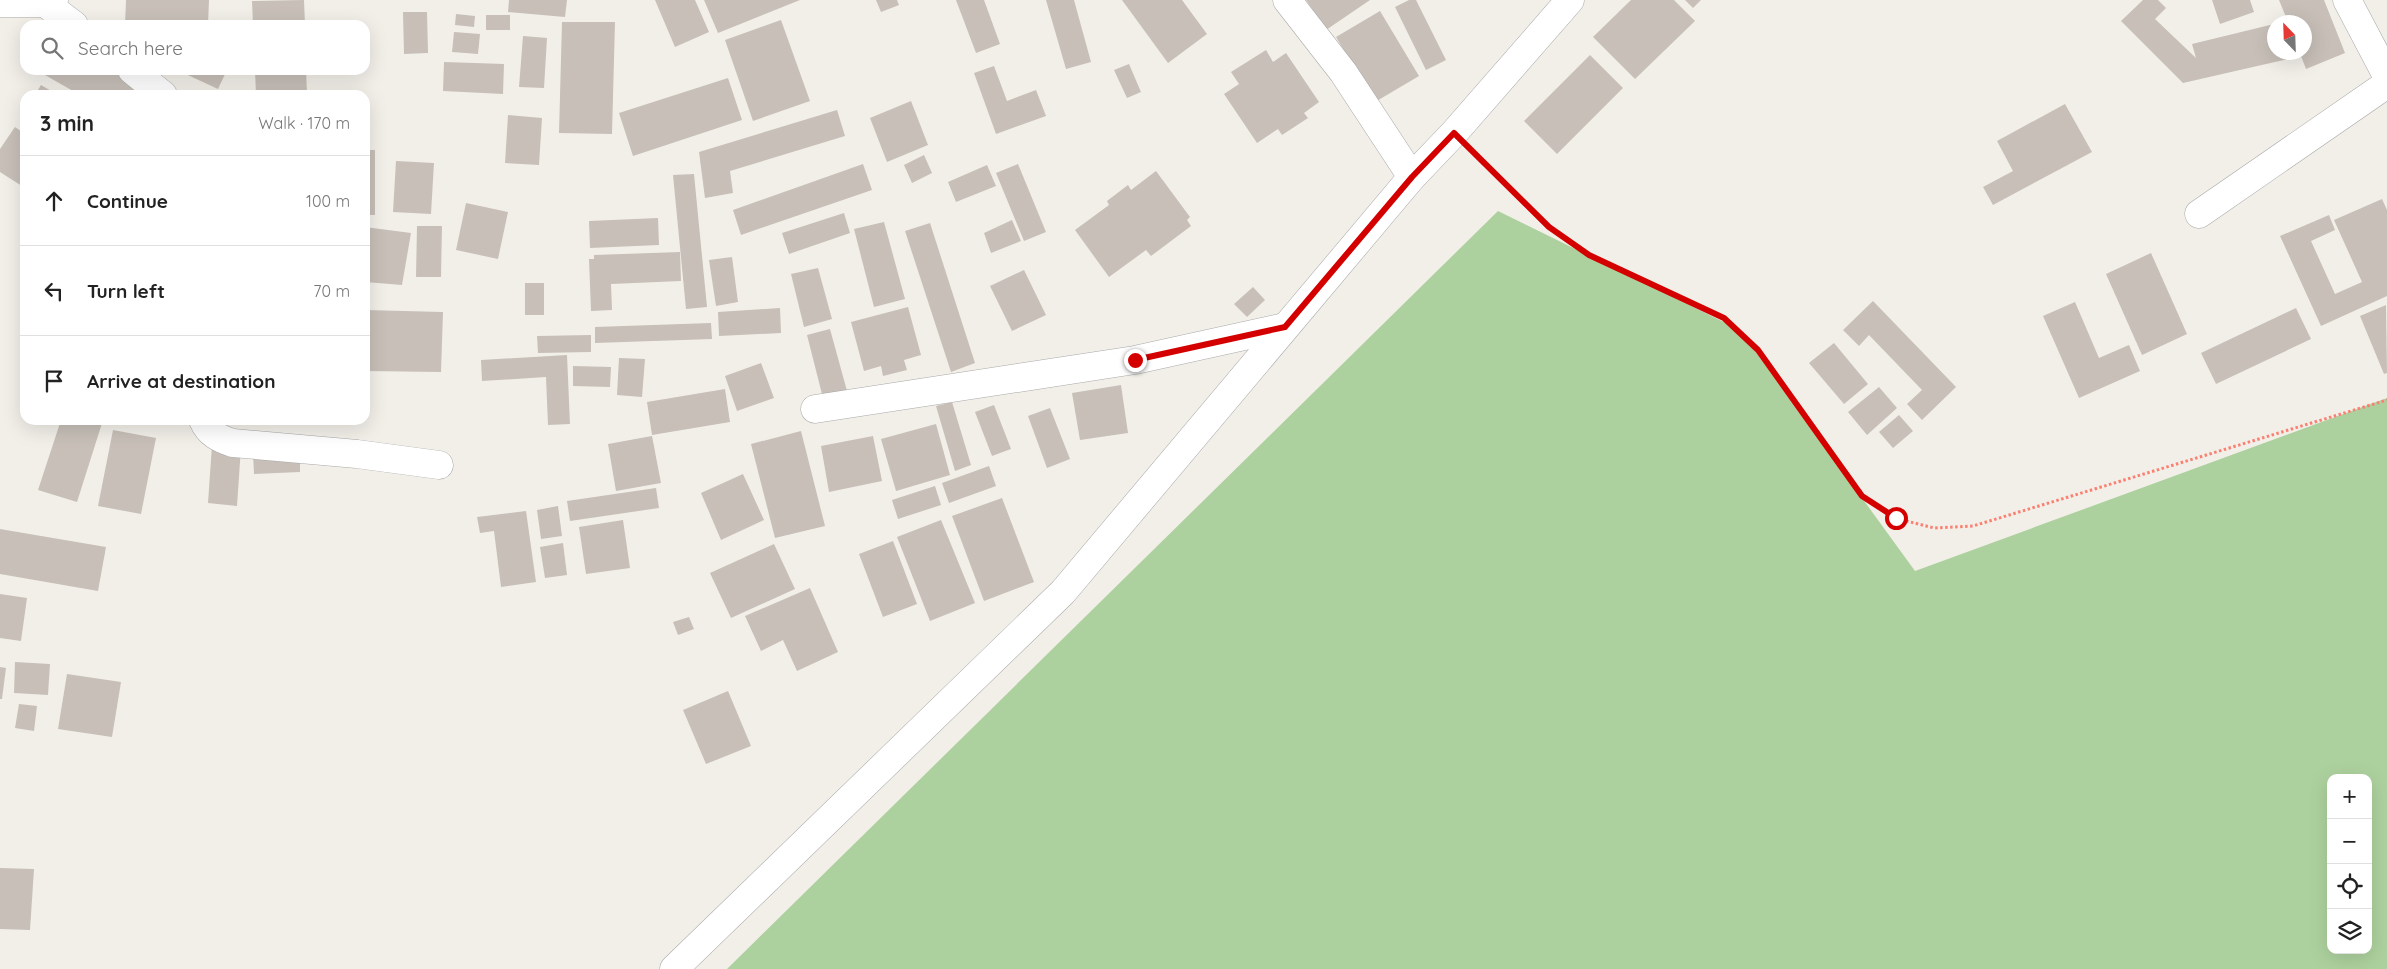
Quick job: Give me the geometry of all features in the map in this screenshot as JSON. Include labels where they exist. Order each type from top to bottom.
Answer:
[{"type":"street","points":[[1287,0],[1343,72],[1412,177]]},
{"type":"street","points":[[674,969],[1063,592],[1099,552],[1412,177],[1454,133],[1570,0]]},
{"type":"street","points":[[2347,0],[2387,76]]},
{"type":"street","points":[[0,3],[50,1],[69,20]]},
{"type":"street","points":[[138,75],[157,90]]},
{"type":"street","points":[[2199,214],[2387,84]]},
{"type":"street","points":[[815,409],[1135,360],[1285,327]]},
{"type":"street","points":[[206,425],[211,432],[221,440],[234,443],[357,454],[438,466]]},
{"type":"path","points":[[1454,133],[1549,227],[1589,255],[1724,318],[1758,350],[1862,496],[1896,518],[1934,528],[1973,526],[2387,400]]},
{"type":"green space","points":[[1498,211],[1740,330],[1915,571],[2387,398],[2387,969],[727,969]]},
{"type":"building","points":[[126,0],[209,0],[208,20],[125,20]]},
{"type":"building","points":[[304,0],[305,20],[253,20],[252,1]]},
{"type":"building","points":[[509,0],[567,0],[565,17],[508,12]]},
{"type":"building","points":[[655,0],[695,0],[709,32],[675,47]]},
{"type":"building","points":[[704,0],[800,0],[718,33]]},
{"type":"building","points":[[876,0],[897,0],[899,5],[881,12]]},
{"type":"building","points":[[956,0],[984,0],[1000,44],[976,53]]},
{"type":"building","points":[[1046,0],[1074,0],[1091,62],[1066,69]]},
{"type":"building","points":[[1122,0],[1182,0],[1207,34],[1168,63]]},
{"type":"building","points":[[1306,0],[1370,0],[1326,30]]},
{"type":"building","points":[[1409,0],[1416,0],[1446,60],[1426,70],[1395,7]]},
{"type":"building","points":[[1631,0],[1674,0],[1695,21],[1635,79],[1593,37]]},
{"type":"building","points":[[1685,0],[1701,0],[1693,8]]},
{"type":"building","points":[[2143,0],[2158,0],[2166,8],[2155,19],[2196,58],[2192,44],[2267,26],[2267,60],[2284,60],[2183,83],[2121,21]]},
{"type":"building","points":[[2212,0],[2250,0],[2254,12],[2220,24]]},
{"type":"building","points":[[2279,0],[2324,0],[2345,53],[2306,69],[2303,60],[2312,60],[2312,15],[2285,15]]},
{"type":"building","points":[[1380,11],[1419,76],[1375,102],[1336,37]]},
{"type":"building","points":[[403,12],[427,12],[428,53],[404,54]]},
{"type":"building","points":[[456,14],[475,16],[474,27],[455,25]]},
{"type":"building","points":[[486,15],[510,15],[510,30],[486,30]]},
{"type":"building","points":[[781,20],[810,101],[753,121],[725,40]]},
{"type":"building","points":[[562,22],[615,22],[612,134],[559,133]]},
{"type":"building","points":[[454,32],[480,34],[478,54],[452,52]]},
{"type":"building","points":[[523,36],[547,38],[544,88],[519,87]]},
{"type":"building","points":[[1266,50],[1273,62],[1286,53],[1319,102],[1304,113],[1308,118],[1282,135],[1278,129],[1257,143],[1224,94],[1239,84],[1231,72]]},
{"type":"building","points":[[1590,55],[1623,88],[1557,154],[1524,121]]},
{"type":"building","points":[[444,62],[504,64],[503,94],[443,91]]},
{"type":"building","points":[[1129,64],[1141,92],[1127,98],[1114,70]]},
{"type":"building","points":[[994,66],[1007,101],[1036,90],[1046,116],[996,134],[974,73]]},
{"type":"building","points":[[45,75],[126,75],[144,90],[71,90]]},
{"type":"building","points":[[188,75],[225,75],[218,89]]},
{"type":"building","points":[[255,75],[306,75],[307,90],[256,90]]},
{"type":"building","points":[[728,78],[742,120],[633,156],[619,113]]},
{"type":"building","points":[[41,85],[50,90],[38,90]]},
{"type":"building","points":[[911,101],[928,145],[887,162],[870,118]]},
{"type":"building","points":[[2065,104],[2092,152],[1993,205],[1983,187],[2013,171],[1997,141]]},
{"type":"building","points":[[837,110],[845,136],[730,171],[733,193],[705,198],[699,152]]},
{"type":"building","points":[[508,115],[542,118],[539,165],[505,163]]},
{"type":"building","points":[[15,127],[20,130],[20,185],[0,172],[0,149]]},
{"type":"building","points":[[370,150],[375,150],[375,215],[370,215]]},
{"type":"building","points":[[924,155],[932,173],[912,183],[904,165]]},
{"type":"building","points":[[396,161],[434,163],[431,214],[393,212]]},
{"type":"building","points":[[863,164],[872,190],[741,235],[733,210]]},
{"type":"building","points":[[1018,164],[1046,232],[1024,241],[996,173]]},
{"type":"building","points":[[987,165],[996,186],[956,202],[948,182]]},
{"type":"building","points":[[1156,171],[1190,217],[1187,220],[1191,226],[1151,256],[1146,250],[1109,277],[1075,230],[1109,205],[1107,201],[1128,185],[1131,190]]},
{"type":"building","points":[[694,174],[707,307],[686,309],[673,175]]},
{"type":"building","points":[[2382,199],[2387,210],[2387,296],[2321,326],[2280,236],[2329,215],[2335,230],[2311,241],[2335,294],[2362,282],[2334,220]]},
{"type":"building","points":[[466,203],[508,212],[498,259],[456,250]]},
{"type":"building","points":[[844,213],[850,233],[789,254],[782,233]]},
{"type":"building","points":[[658,218],[659,245],[590,248],[589,221]]},
{"type":"building","points":[[1012,220],[1021,241],[991,253],[984,233]]},
{"type":"building","points":[[884,222],[905,299],[874,307],[854,229]]},
{"type":"building","points":[[930,223],[975,363],[951,372],[905,231]]},
{"type":"building","points":[[417,226],[442,226],[441,277],[416,277]]},
{"type":"building","points":[[370,228],[411,233],[402,285],[370,282]]},
{"type":"building","points":[[680,252],[681,281],[611,284],[612,310],[591,311],[589,259],[594,259],[594,255]]},
{"type":"building","points":[[2151,253],[2187,334],[2142,355],[2106,274]]},
{"type":"building","points":[[732,257],[738,302],[716,306],[709,260]]},
{"type":"building","points":[[818,268],[832,319],[804,327],[791,274]]},
{"type":"building","points":[[1024,270],[1046,315],[1012,331],[990,286]]},
{"type":"building","points":[[525,283],[544,283],[544,315],[525,315]]},
{"type":"building","points":[[1253,287],[1265,300],[1247,317],[1234,304]]},
{"type":"building","points":[[1873,301],[1956,387],[1922,420],[1907,404],[1922,390],[1869,335],[1859,346],[1843,330]]},
{"type":"building","points":[[2075,302],[2099,358],[2129,345],[2140,371],[2079,398],[2043,316]]},
{"type":"building","points":[[2386,305],[2387,373],[2384,374],[2360,316]]},
{"type":"building","points":[[908,307],[921,355],[904,360],[907,370],[883,376],[881,366],[864,371],[851,322]]},
{"type":"building","points":[[780,308],[781,333],[719,336],[718,312]]},
{"type":"building","points":[[2296,308],[2311,339],[2216,384],[2201,353]]},
{"type":"building","points":[[370,310],[443,312],[441,372],[370,371]]},
{"type":"building","points":[[711,323],[712,339],[595,343],[595,327]]},
{"type":"building","points":[[830,329],[847,391],[823,398],[807,335]]},
{"type":"building","points":[[591,335],[591,352],[538,353],[537,336]]},
{"type":"building","points":[[1834,343],[1868,384],[1844,404],[1809,363]]},
{"type":"building","points":[[567,355],[570,424],[548,425],[546,377],[482,381],[481,360]]},
{"type":"building","points":[[619,358],[645,359],[642,397],[617,395]]},
{"type":"building","points":[[761,363],[774,398],[737,411],[725,376]]},
{"type":"building","points":[[573,366],[611,367],[610,387],[573,386]]},
{"type":"building","points":[[1121,385],[1128,433],[1080,440],[1072,393]]},
{"type":"building","points":[[1879,387],[1897,408],[1867,435],[1848,412]]},
{"type":"building","points":[[725,389],[730,422],[652,435],[647,402]]},
{"type":"building","points":[[952,402],[971,465],[955,471],[936,406]]},
{"type":"building","points":[[994,405],[1011,449],[992,456],[975,412]]},
{"type":"building","points":[[1050,408],[1070,459],[1047,468],[1028,416]]},
{"type":"building","points":[[1899,415],[1913,431],[1893,448],[1879,432]]},
{"type":"building","points":[[936,424],[950,475],[896,491],[881,439]]},
{"type":"building","points":[[59,425],[101,425],[77,502],[38,490]]},
{"type":"building","points":[[113,430],[156,438],[141,514],[98,506]]},
{"type":"building","points":[[801,431],[825,526],[775,538],[751,444]]},
{"type":"building","points":[[652,436],[661,483],[616,491],[608,444]]},
{"type":"building","points":[[873,436],[882,481],[829,492],[821,446]]},
{"type":"building","points":[[212,445],[241,447],[237,506],[208,503]]},
{"type":"building","points":[[300,452],[300,472],[254,474],[253,454]]},
{"type":"building","points":[[989,466],[996,486],[949,503],[942,483]]},
{"type":"building","points":[[743,474],[764,520],[721,540],[701,493]]},
{"type":"building","points":[[935,486],[941,505],[898,519],[892,500]]},
{"type":"building","points":[[656,488],[659,508],[570,521],[567,501]]},
{"type":"building","points":[[1002,498],[1034,582],[984,601],[952,516]]},
{"type":"building","points":[[558,506],[562,536],[541,539],[537,510]]},
{"type":"building","points":[[526,511],[536,582],[501,587],[494,531],[480,533],[477,517]]},
{"type":"building","points":[[623,520],[630,568],[586,574],[579,527]]},
{"type":"building","points":[[941,520],[975,603],[930,621],[897,537]]},
{"type":"building","points":[[0,529],[106,547],[98,591],[0,574]]},
{"type":"building","points":[[893,541],[917,604],[883,617],[859,554]]},
{"type":"building","points":[[563,543],[567,575],[545,578],[540,547]]},
{"type":"building","points":[[774,544],[795,589],[731,618],[710,573]]},
{"type":"building","points":[[810,588],[838,652],[797,671],[783,640],[761,651],[745,616]]},
{"type":"building","points":[[0,594],[27,598],[21,641],[0,638]]},
{"type":"building","points":[[689,617],[694,629],[678,635],[673,622]]},
{"type":"building","points":[[15,662],[50,664],[48,695],[14,693]]},
{"type":"building","points":[[0,667],[6,668],[2,699],[0,699]]},
{"type":"building","points":[[67,674],[121,682],[112,737],[58,729]]},
{"type":"building","points":[[728,691],[751,746],[706,764],[683,710]]},
{"type":"building","points":[[19,704],[37,706],[34,731],[15,728]]},
{"type":"building","points":[[0,868],[34,869],[30,930],[0,929]]},
{"type":"route","points":[[1135,360],[1285,327],[1412,177],[1454,133],[1549,227],[1589,255],[1724,318],[1758,350],[1862,496],[1896,518]]}]
